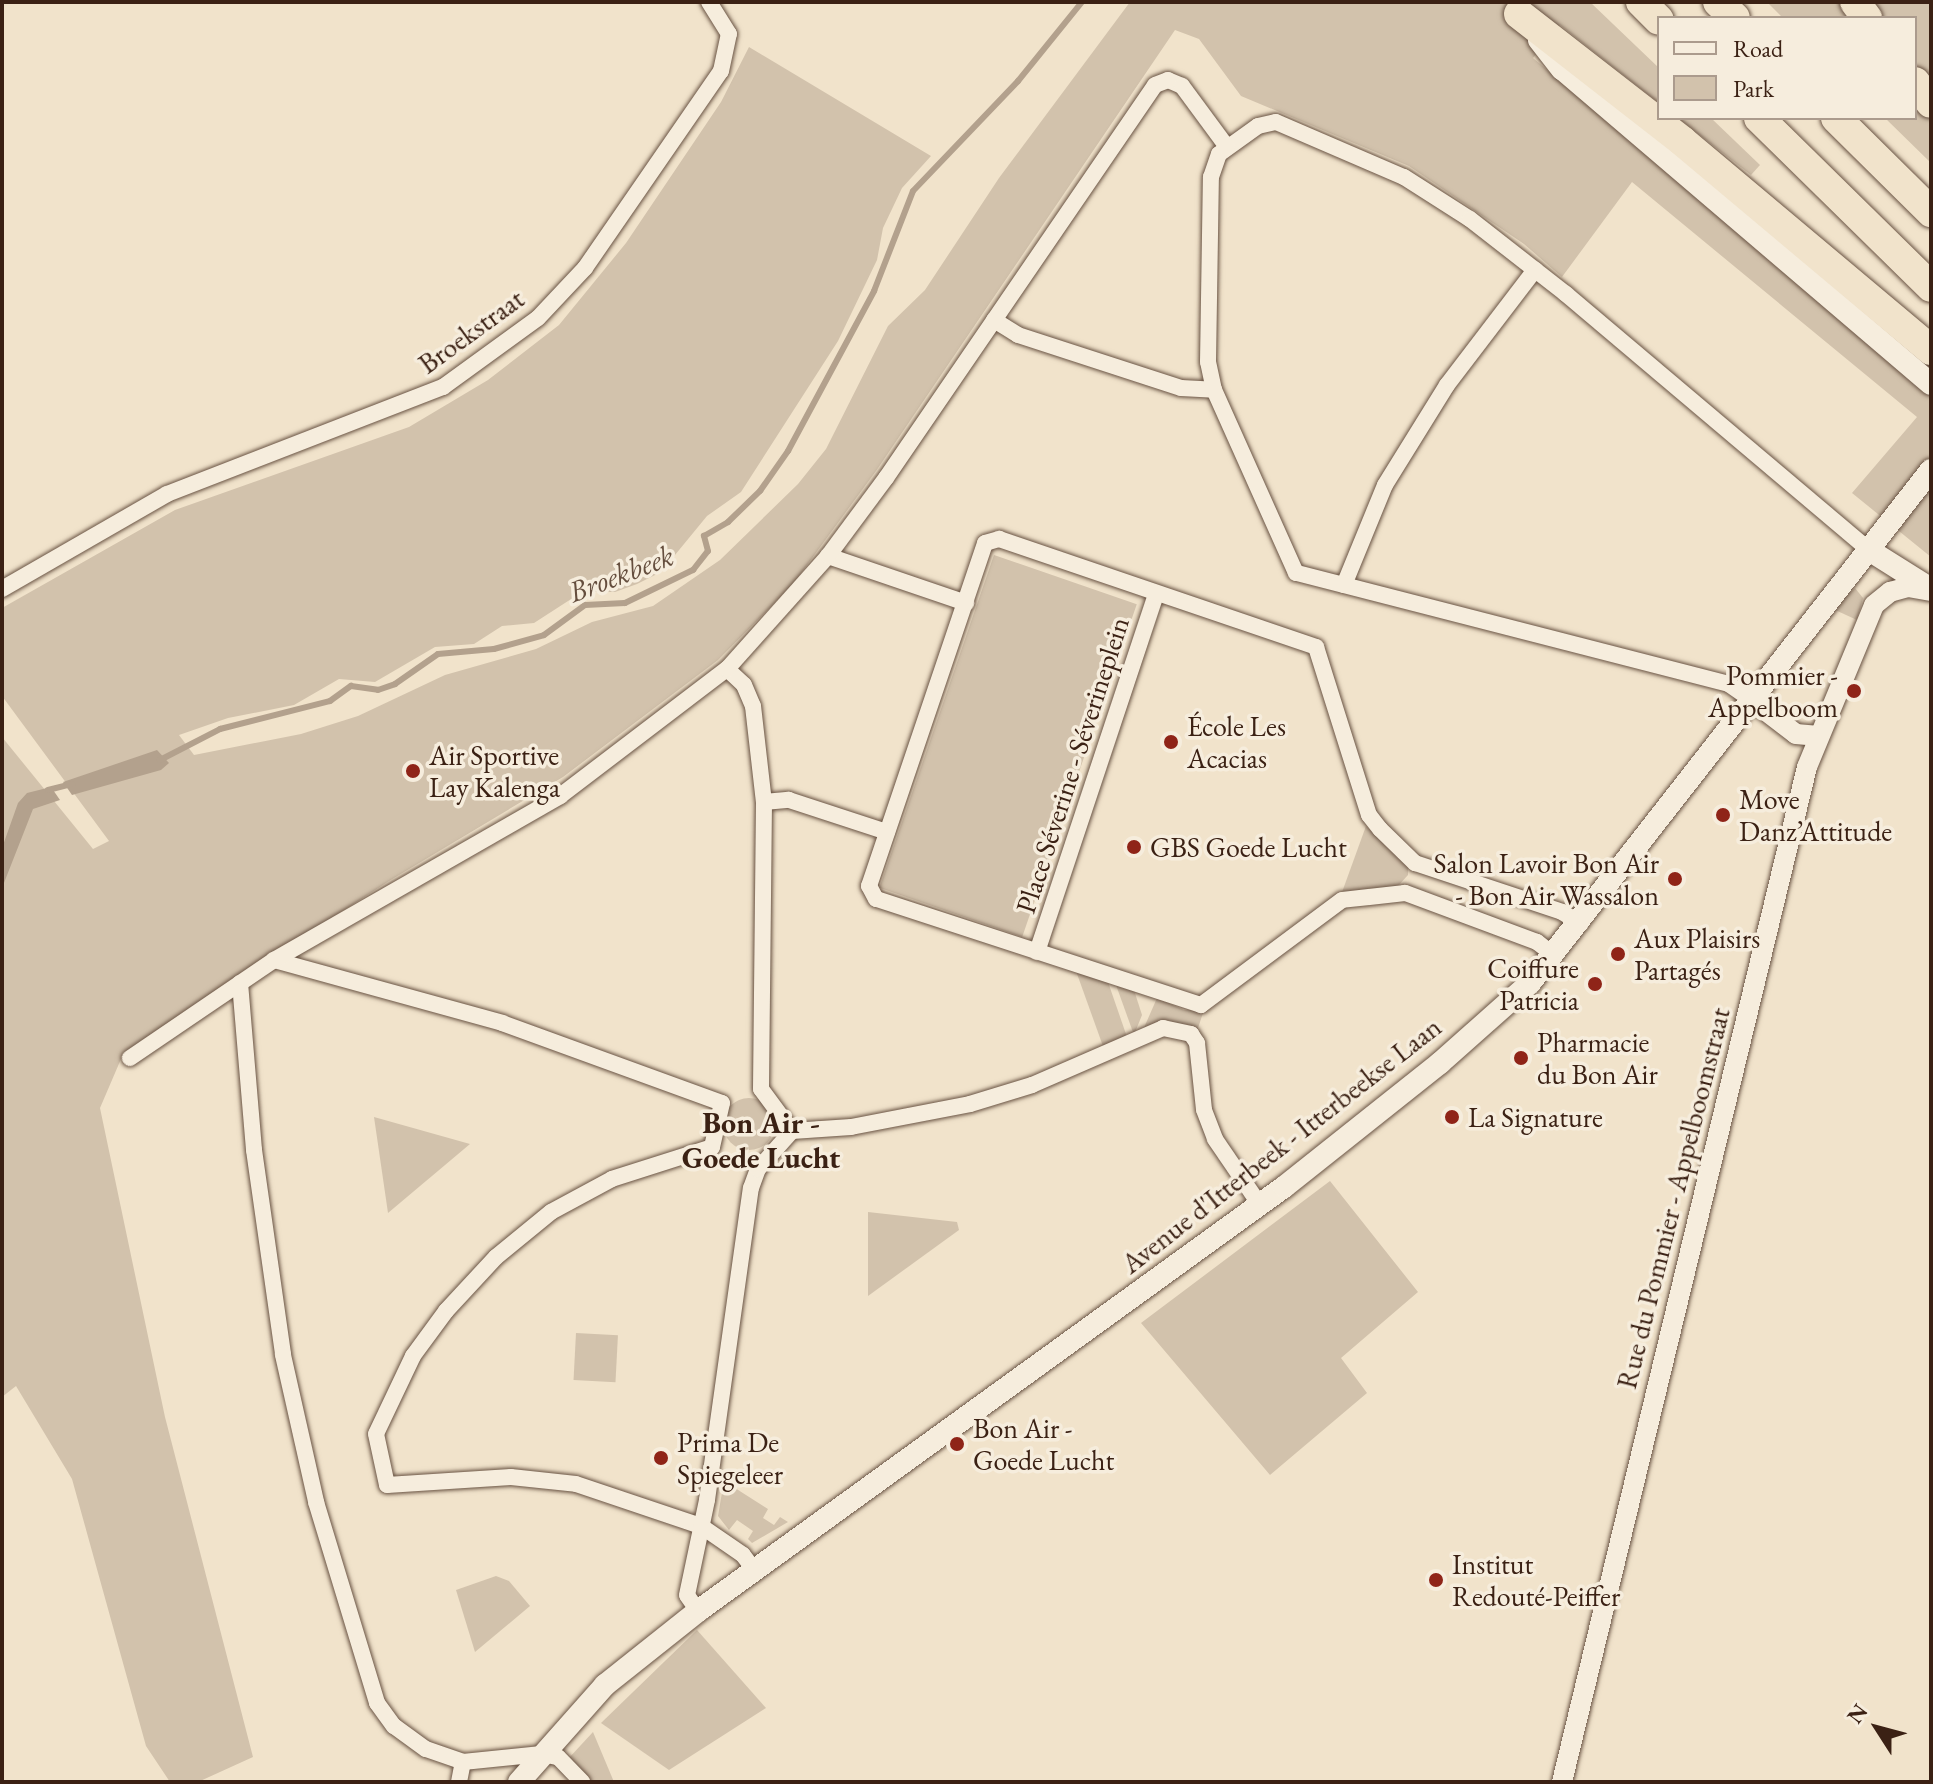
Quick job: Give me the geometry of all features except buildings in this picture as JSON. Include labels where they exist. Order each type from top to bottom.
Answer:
[{"type":"highway","points":[[1641,2],[1657,18]]},
{"type":"highway","points":[[1718,2],[1733,16]]},
{"type":"highway","points":[[1519,14],[1682,141],[1931,350]]},
{"type":"highway","points":[[1917,85],[1931,103]]},
{"type":"highway","points":[[1761,120],[1931,287]]},
{"type":"highway","points":[[1838,120],[1931,212]]},
{"type":"main road","points":[[1519,14],[1562,69],[1931,384]]},
{"type":"main road","name":"Avenue d'Itterbeek - Itterbeekse Laan","points":[[519,1782],[613,1693],[621,1675],[698,1611],[1260,1205],[1440,1063],[1555,956],[1931,470]]},
{"type":"main road","points":[[1869,550],[1931,590]]},
{"type":"main road","name":"Avenue d'Itterbeek - Itterbeekse Laan","points":[[537,1782],[550,1755]]},
{"type":"street","name":"Broekstraat","points":[[2,589],[167,494],[443,387],[538,318],[585,268],[721,71],[729,34],[709,2]]},
{"type":"street","points":[[130,1058],[274,960],[560,796],[727,669],[828,556],[1155,85],[1168,80],[1182,86],[1227,147]]},
{"type":"street","points":[[1819,736],[1796,734],[1729,684],[1344,585],[1290,567],[1214,390],[1208,362],[1206,273],[1211,177],[1227,147],[1270,122],[1326,140],[1404,177],[1470,219],[1535,270],[1869,550]]},
{"type":"street","points":[[1344,585],[1393,472],[1447,385],[1535,270]]},
{"type":"street","points":[[994,320],[1018,335],[1181,388],[1214,390]]},
{"type":"street","name":"Place Séverine - Séverineplein","points":[[1555,956],[1537,942],[1405,893],[1342,900],[1201,1005],[876,899],[869,886],[991,538],[1316,647],[1369,815],[1415,863],[1562,912],[1581,924]]},
{"type":"street","points":[[828,556],[966,603]]},
{"type":"street","name":"Rue du Pommier - Appelboomstraat","points":[[1562,1782],[1789,834],[1819,736],[1874,605],[1890,592],[1908,587],[1931,590]]},
{"type":"street","name":"Place Séverine - Séverineplein","points":[[1037,952],[1156,595]]},
{"type":"street","points":[[727,669],[744,685],[753,706],[764,802],[763,1096],[797,1130]]},
{"type":"street","points":[[764,802],[789,800],[887,832]]},
{"type":"street","points":[[274,960],[502,1023],[722,1103],[717,1142],[704,1150],[612,1179],[551,1212],[496,1257],[446,1311],[413,1356],[376,1434],[387,1485],[511,1477],[576,1484],[701,1526],[743,1555],[755,1571]]},
{"type":"street","points":[[240,983],[270,1277],[303,1454],[377,1703],[394,1726],[426,1749],[463,1762],[550,1755],[582,1782]]},
{"type":"street","points":[[698,1611],[687,1595],[729,1361],[751,1188],[758,1169],[797,1130],[851,1127],[970,1104],[1032,1085],[1163,1028],[1191,1034],[1197,1043],[1198,1078],[1209,1125],[1260,1205]]},
{"type":"street","points":[[459,1782],[463,1762]]},
{"type":"green space","points":[[1130,2],[1590,2],[1657,66],[1657,101],[1560,25],[1533,58],[1931,394],[1931,557],[1852,493],[1917,417],[1632,182],[1562,277],[1524,244],[1409,166],[1241,96],[1199,39],[1175,30],[876,471],[793,584],[718,660],[563,777],[389,881],[124,1052],[100,1108],[165,1417],[253,1757],[198,1782],[170,1782],[146,1746],[72,1479],[16,1386],[2,1397],[2,737],[93,849],[109,841],[2,696],[2,608],[175,510],[409,427],[488,380],[559,325],[626,243],[721,102],[749,47],[931,156],[902,188],[883,228],[877,260],[838,341],[741,492],[707,516],[661,572],[637,584],[615,592],[582,592],[534,623],[502,626],[474,644],[435,647],[375,682],[339,679],[294,705],[228,718],[179,735],[194,755],[301,734],[358,716],[445,675],[536,649],[592,622],[653,606],[720,560],[798,484],[826,449],[888,326],[925,290],[999,178]]},
{"type":"green space","points":[[1767,2],[1931,2],[1931,163],[1887,120],[1917,120],[1917,16],[1781,16]]},
{"type":"green space","points":[[1681,120],[1713,120],[1760,165],[1751,175]]},
{"type":"green space","points":[[994,555],[1137,604],[1022,937],[879,888]]},
{"type":"green space","points":[[1855,588],[1863,598],[1857,620],[1833,609]]},
{"type":"green space","points":[[1366,826],[1408,866],[1408,875],[1398,886],[1341,895]]},
{"type":"green space","points":[[1076,971],[1108,982],[1127,1037],[1104,1049]]},
{"type":"green space","points":[[1116,985],[1134,990],[1142,1015],[1134,1035]]},
{"type":"green space","points":[[1157,998],[1184,1010],[1204,1010],[1196,1034],[1168,1020],[1143,1030]]},
{"type":"green space","points":[[749,1098],[768,1105],[775,1124],[768,1143],[749,1150],[730,1143],[723,1124],[730,1105]]},
{"type":"green space","points":[[374,1117],[470,1144],[388,1213]]},
{"type":"green space","points":[[1330,1181],[1418,1292],[1341,1358],[1367,1393],[1270,1475],[1141,1323]]},
{"type":"green space","points":[[868,1212],[957,1222],[959,1230],[868,1296]]},
{"type":"green space","points":[[576,1333],[618,1335],[615,1382],[574,1380]]},
{"type":"green space","points":[[724,1481],[768,1509],[763,1518],[774,1525],[780,1517],[788,1522],[752,1543],[748,1539],[753,1531],[737,1520],[729,1530],[718,1516]]},
{"type":"green space","points":[[496,1576],[509,1581],[530,1606],[475,1652],[456,1590]]},
{"type":"green space","points":[[697,1630],[766,1708],[669,1770],[601,1723]]},
{"type":"green space","points":[[593,1732],[614,1782],[588,1782],[568,1759]]},
{"type":"shaded area","points":[[157,750],[169,763],[161,770],[72,795],[63,782]]},
{"type":"shaded area","points":[[51,787],[60,800],[33,809],[2,888],[2,848],[18,803],[27,793]]},
{"type":"waterway","name":"Broekbeek","points":[[160,760],[220,729],[330,701],[351,686],[378,690],[395,684],[438,654],[494,649],[544,635],[585,605],[625,603],[693,570],[708,551],[704,536],[728,522],[760,491],[788,451],[874,291],[913,191],[1018,81],[1082,2]]},
{"type":"waterway","name":"Broekbeek","points":[[48,790],[72,784]]},
{"type":"place","name":"Pommier - Appelboom","points":[[1854,691]]},
{"type":"place","name":"École Les Acacias","points":[[1171,742]]},
{"type":"place","name":"Air Sportive Lay Kalenga","points":[[413,771]]},
{"type":"place","name":"Move Danz’Attitude","points":[[1723,815]]},
{"type":"place","name":"GBS Goede Lucht","points":[[1134,847]]},
{"type":"place","name":"Salon Lavoir Bon Air - Bon Air Wassalon","points":[[1675,879]]},
{"type":"place","name":"Aux Plaisirs Partagés","points":[[1618,954]]},
{"type":"place","name":"Coiffure Patricia","points":[[1595,984]]},
{"type":"place","name":"Pharmacie du Bon Air","points":[[1521,1058]]},
{"type":"place","name":"La Signature","points":[[1452,1117]]},
{"type":"place","name":"Bon Air - Goede Lucht","points":[[957,1444]]},
{"type":"place","name":"Prima De Spiegeleer","points":[[661,1458]]},
{"type":"place","name":"Institut Redouté-Peiffer","points":[[1436,1580]]},
{"type":"district","name":"Bon Air - Goede Lucht","points":[[761,1140]]}]
